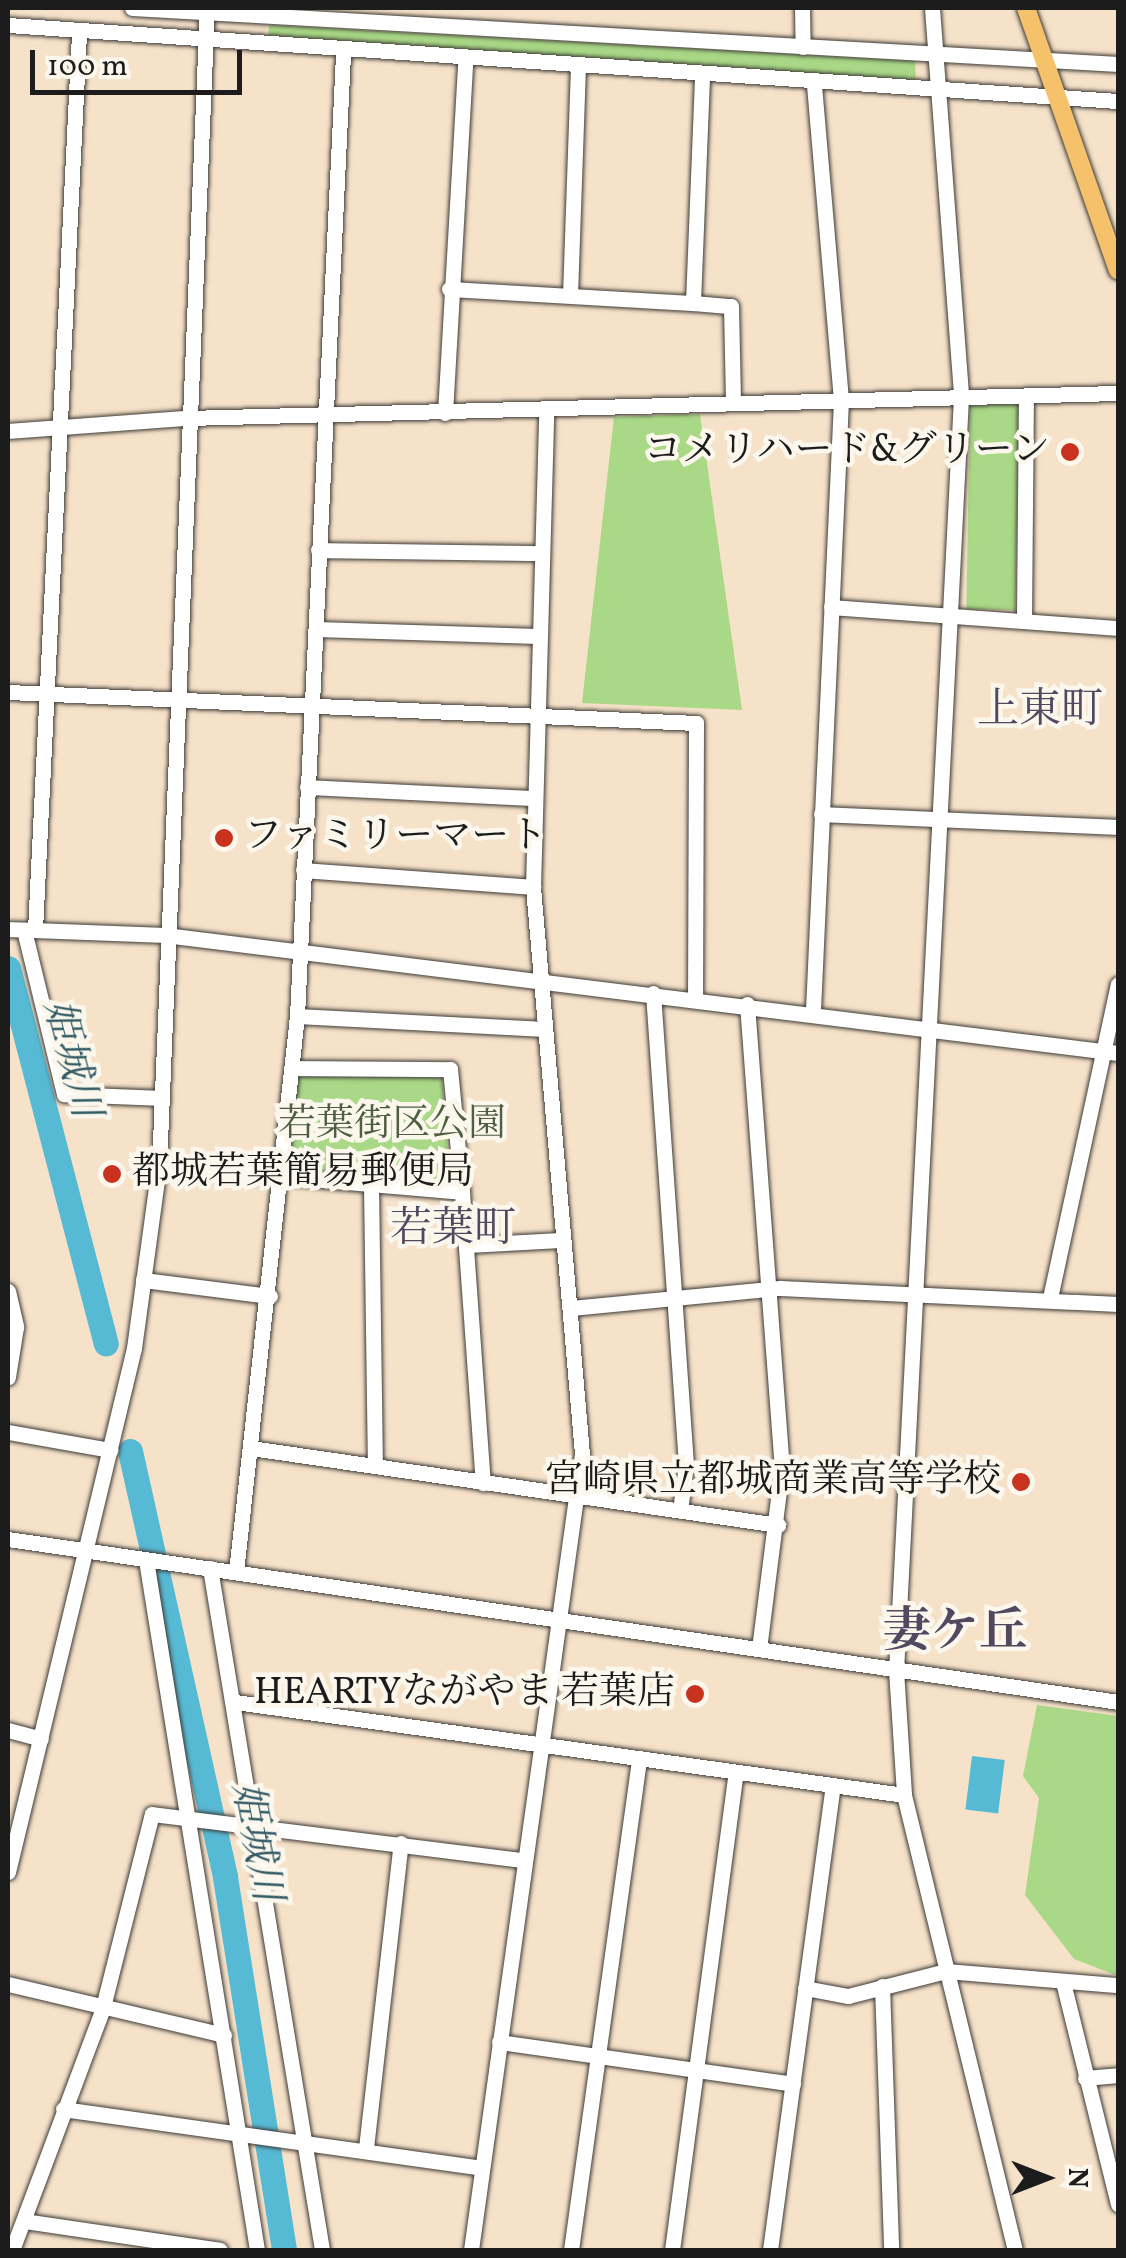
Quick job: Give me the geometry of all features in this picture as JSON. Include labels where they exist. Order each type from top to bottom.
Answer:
[{"type":"main road","points":[[1026,8],[1048,59],[1118,270]]},
{"type":"street","points":[[132,8],[260,12],[463,28],[1118,64]]},
{"type":"street","points":[[463,28],[464,8]]},
{"type":"street","points":[[802,8],[803,47]]},
{"type":"street","points":[[932,8],[933,92],[961,398],[921,1289],[896,1670],[904,1795],[1016,2250]]},
{"type":"street","points":[[8,1872],[110,1450],[143,1280],[159,1166],[165,935],[207,11]]},
{"type":"street","points":[[8,25],[578,70],[1118,100]]},
{"type":"street","points":[[79,33],[46,692],[22,930],[64,1094],[162,1098]]},
{"type":"street","points":[[236,1572],[270,1296],[297,1016],[343,54]]},
{"type":"street","points":[[445,412],[449,289],[465,62]]},
{"type":"street","points":[[570,295],[578,70]]},
{"type":"street","points":[[693,304],[702,78]]},
{"type":"street","points":[[813,1010],[840,400],[814,85]]},
{"type":"street","points":[[449,289],[731,306],[733,400]]},
{"type":"street","points":[[8,431],[325,413],[1118,393]]},
{"type":"street","points":[[1024,619],[1026,396]]},
{"type":"street","points":[[472,2250],[577,1495],[582,1411],[562,1240],[533,887],[546,408]]},
{"type":"street","points":[[318,550],[540,553]]},
{"type":"street","points":[[831,607],[1118,628]]},
{"type":"street","points":[[316,629],[538,636]]},
{"type":"street","points":[[8,692],[696,724],[695,998]]},
{"type":"street","points":[[307,787],[534,798]]},
{"type":"street","points":[[820,814],[1118,827]]},
{"type":"street","points":[[303,870],[533,887]]},
{"type":"street","points":[[22,930],[165,935],[813,1010],[1110,1052]]},
{"type":"street","points":[[1050,1298],[1110,1052],[1118,984]]},
{"type":"street","points":[[653,993],[686,1464],[680,1511]]},
{"type":"street","points":[[747,1004],[770,1290],[778,1525],[759,1648]]},
{"type":"street","points":[[297,1016],[545,1029]]},
{"type":"street","points":[[292,1068],[450,1069],[483,1483]]},
{"type":"street","points":[[159,1166],[462,1192]]},
{"type":"street","points":[[371,1184],[375,1466]]},
{"type":"street","points":[[466,1245],[562,1240]]},
{"type":"street","points":[[143,1280],[270,1296]]},
{"type":"street","points":[[571,1308],[770,1290],[921,1289],[1118,1304]]},
{"type":"street","points":[[8,1291],[12,1327],[8,1377]]},
{"type":"street","points":[[8,1432],[110,1450]]},
{"type":"street","points":[[251,1448],[778,1525]]},
{"type":"street","points":[[8,1538],[1118,1702]]},
{"type":"street","points":[[151,1560],[257,2250]]},
{"type":"street","points":[[207,1568],[235,1702],[300,2140],[322,2250]]},
{"type":"street","points":[[235,1702],[904,1795]]},
{"type":"street","points":[[8,1730],[41,1739]]},
{"type":"street","points":[[572,2250],[639,1758]]},
{"type":"street","points":[[672,2250],[736,1772]]},
{"type":"street","points":[[770,2250],[833,1785]]},
{"type":"street","points":[[12,2250],[102,2011],[152,1814],[192,1814],[524,1860]]},
{"type":"street","points":[[366,2148],[401,1843]]},
{"type":"street","points":[[805,1988],[848,1996],[946,1971],[1118,1984]]},
{"type":"street","points":[[1062,1982],[1085,2078],[1113,2162],[1118,2204]]},
{"type":"street","points":[[8,1984],[102,2011],[224,2034]]},
{"type":"street","points":[[882,1986],[891,2250]]},
{"type":"street","points":[[499,2042],[793,2084]]},
{"type":"street","points":[[1085,2078],[1118,2076]]},
{"type":"street","points":[[63,2109],[366,2148],[482,2168]]},
{"type":"street","points":[[24,2221],[220,2250]]},
{"type":"green space","points":[[269,25],[915,61],[916,82],[268,39]]},
{"type":"green space","points":[[970,401],[1019,402],[1015,610],[966,609]]},
{"type":"green space","points":[[700,414],[742,710],[582,703],[614,417]]},
{"type":"green space","name":"若葉街区公園","points":[[298,1074],[442,1074],[450,1183],[289,1170]]},
{"type":"green space","points":[[1037,1705],[1118,1716],[1118,1976],[1074,1959],[1025,1895],[1039,1798],[1023,1776]]},
{"type":"water","points":[[972,1756],[1005,1760],[998,1814],[965,1810]]},
{"type":"waterway","name":"姫城川","points":[[8,968],[106,1343]]},
{"type":"waterway","name":"姫城川","points":[[130,1451],[225,1877],[284,2250]]},
{"type":"place","name":"コメリハード&グリーン","points":[[1070,452]]},
{"type":"place","name":"ファミリーマート","points":[[224,838]]},
{"type":"place","name":"都城若葉簡易郵便局","points":[[112,1174]]},
{"type":"place","name":"宮崎県立都城商業高等学校","points":[[1021,1482]]},
{"type":"place","name":"HEARTYながやま 若葉店","points":[[695,1694]]},
{"type":"district","name":"上東町","points":[[1040,712]]},
{"type":"district","name":"若葉町","points":[[453,1231]]},
{"type":"district","name":"妻ケ丘","points":[[955,1634]]}]
